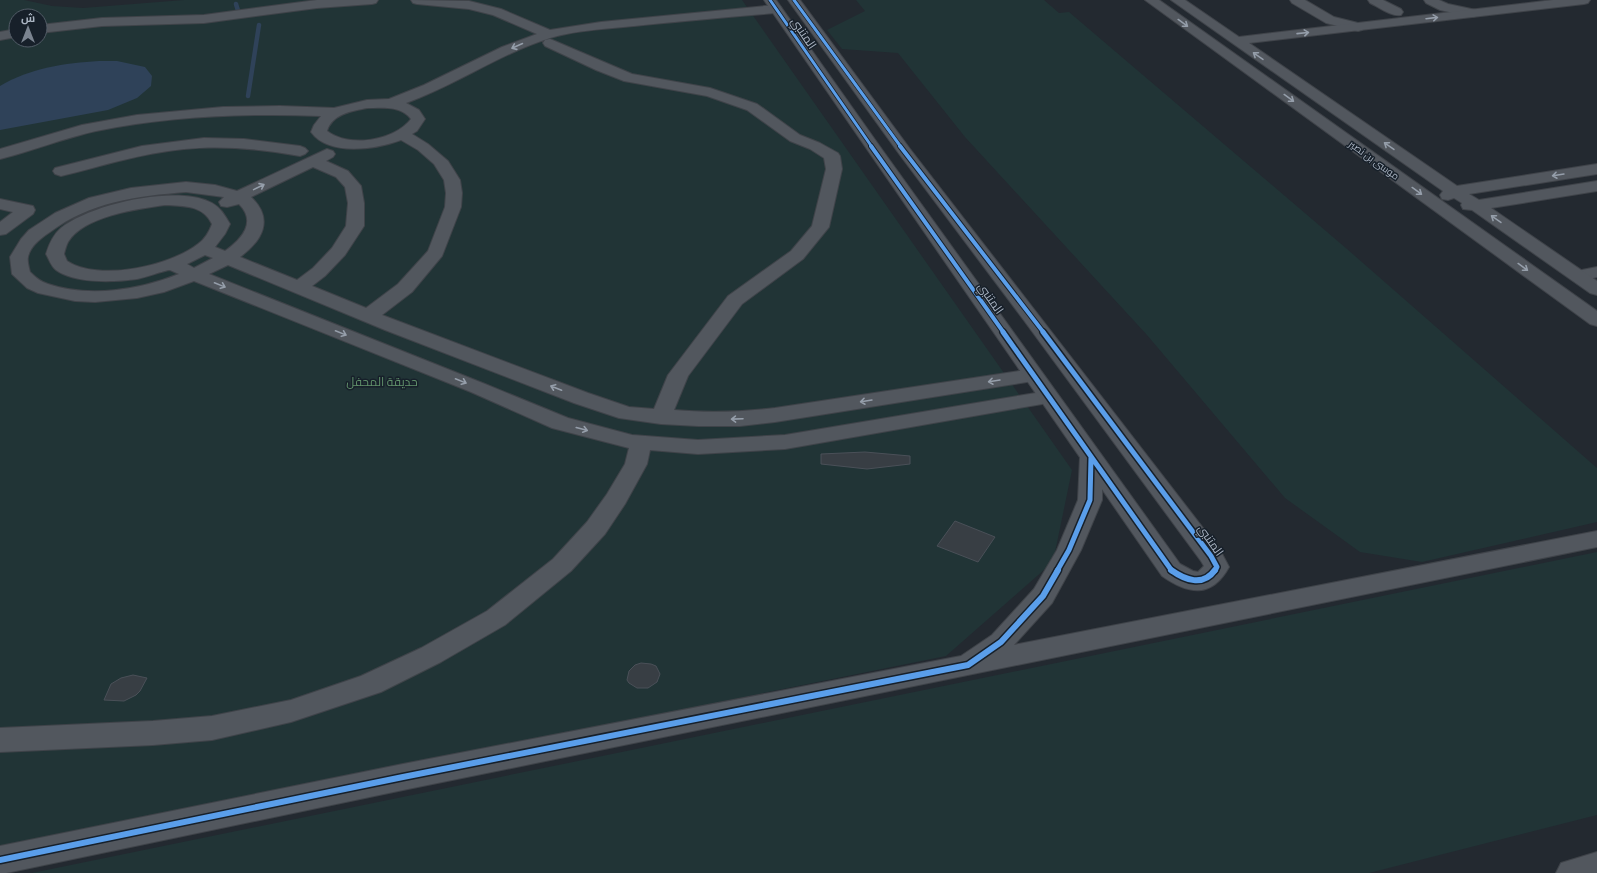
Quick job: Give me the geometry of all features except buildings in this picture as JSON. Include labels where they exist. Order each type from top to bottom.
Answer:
[{"type":"street","points":[[48,28],[102,22],[204,19],[317,4],[372,0]]},
{"type":"street","points":[[417,0],[469,5],[497,12],[601,67],[629,78],[650,83],[710,92],[752,107],[795,138],[815,146],[832,156],[834,169],[826,193],[820,227],[798,254],[735,300],[678,375],[661,417]]},
{"type":"street","name":"المتنبي","points":[[776,8],[1171,570],[1184,579],[1201,582],[1212,575],[1217,567],[1211,556],[1035,321],[905,152],[794,0]]},
{"type":"street","name":"موسى بن نصير","points":[[1151,0],[1597,320]]},
{"type":"street","name":"موسى بن نصير","points":[[1177,0],[1597,289]]},
{"type":"street","points":[[1296,0],[1330,20]]},
{"type":"street","points":[[1318,0],[1353,22]]},
{"type":"street","points":[[1374,0],[1397,12]]},
{"type":"street","points":[[1430,0],[1458,6]]},
{"type":"street","points":[[1224,32],[1330,20],[1353,22],[1397,12],[1506,0]]},
{"type":"street","points":[[1236,41],[1458,6],[1584,0]]},
{"type":"street","points":[[389,104],[408,98],[529,40],[596,33],[776,8]]},
{"type":"street","points":[[416,113],[422,103],[532,50],[549,39]]},
{"type":"street","points":[[367,104],[389,104],[408,108],[416,113],[418,119],[416,125],[402,134],[380,142],[348,144],[334,142],[324,137],[319,132],[320,125],[326,118],[337,112],[367,104]]},
{"type":"street","points":[[0,154],[107,124],[164,115],[236,110],[337,112]]},
{"type":"street","points":[[368,316],[405,288],[436,252],[453,207],[454,193],[452,180],[440,161],[423,147],[402,134]]},
{"type":"street","points":[[203,206],[239,197],[307,156],[324,137]]},
{"type":"street","points":[[61,171],[115,156],[176,146],[224,143],[265,145],[307,156],[342,174],[353,186],[356,203],[355,226],[339,251],[319,272],[299,287]]},
{"type":"street","points":[[203,206],[220,191],[307,156],[348,144]]},
{"type":"street","points":[[1436,204],[1454,191],[1597,169]]},
{"type":"street","points":[[1436,204],[1476,206],[1597,186]]},
{"type":"street","points":[[186,187],[220,191],[239,197],[253,208],[256,223],[248,240],[228,258],[195,275],[154,288],[110,296],[70,295],[38,288],[21,274],[19,257],[31,238],[53,221],[90,204],[117,196],[152,189],[186,187]]},
{"type":"street","points":[[165,200],[188,201],[203,206],[217,213],[221,224],[216,236],[204,248],[182,260],[156,269],[127,275],[99,276],[76,273],[61,265],[55,254],[59,242],[71,229],[90,218],[106,212],[140,203],[165,200]]},
{"type":"street","points":[[0,204],[27,210],[3,228]]},
{"type":"street","points":[[90,204],[106,212]]},
{"type":"street","points":[[3,228],[45,227]]},
{"type":"street","points":[[204,248],[368,316],[582,398],[627,413],[661,417],[740,419],[775,415],[1033,375]]},
{"type":"street","points":[[171,264],[195,275],[478,388],[560,423],[632,442],[698,447],[785,442],[1048,397]]},
{"type":"street","points":[[38,288],[71,270]]},
{"type":"street","points":[[1578,276],[1597,272]]},
{"type":"street","points":[[0,740],[153,733],[212,728],[292,711],[371,684],[431,655],[496,618],[562,565],[596,528],[618,498],[636,464],[641,443]]},
{"type":"street","points":[[968,665],[1001,642],[1043,596],[1069,550],[1090,500],[1091,457]]},
{"type":"street","points":[[0,860],[403,777],[1597,540]]},
{"type":"street","points":[[1572,873],[1597,866]]},
{"type":"green space","name":"حديقة المحفل","points":[[0,0],[24,0],[52,6],[83,8],[184,0],[742,0],[1072,470],[1053,562],[946,656],[0,848]]},
{"type":"green space","points":[[856,0],[1044,0],[1059,13],[1069,12],[1347,249],[1597,468],[1597,522],[1422,562],[1360,552],[1285,498],[1147,335],[965,137],[898,53],[842,49],[827,30],[865,11]]},
{"type":"green space","points":[[1597,552],[1597,815],[1369,873],[32,873]]},
{"type":"water","points":[[117,61],[145,67],[152,76],[151,86],[137,98],[108,110],[0,130],[0,86],[23,75],[36,71],[73,63]]},
{"type":"waterway","points":[[236,4],[239,14]]},
{"type":"waterway","points":[[248,96],[259,25]]},
{"type":"cycle path","points":[[770,0],[1171,570],[1190,580],[1202,581],[1207,578],[1217,567],[1211,556],[1030,315],[905,152],[794,0]]},
{"type":"cycle path","points":[[0,860],[403,777],[968,665],[1001,642],[1043,596],[1069,550],[1090,500],[1091,457]]}]
